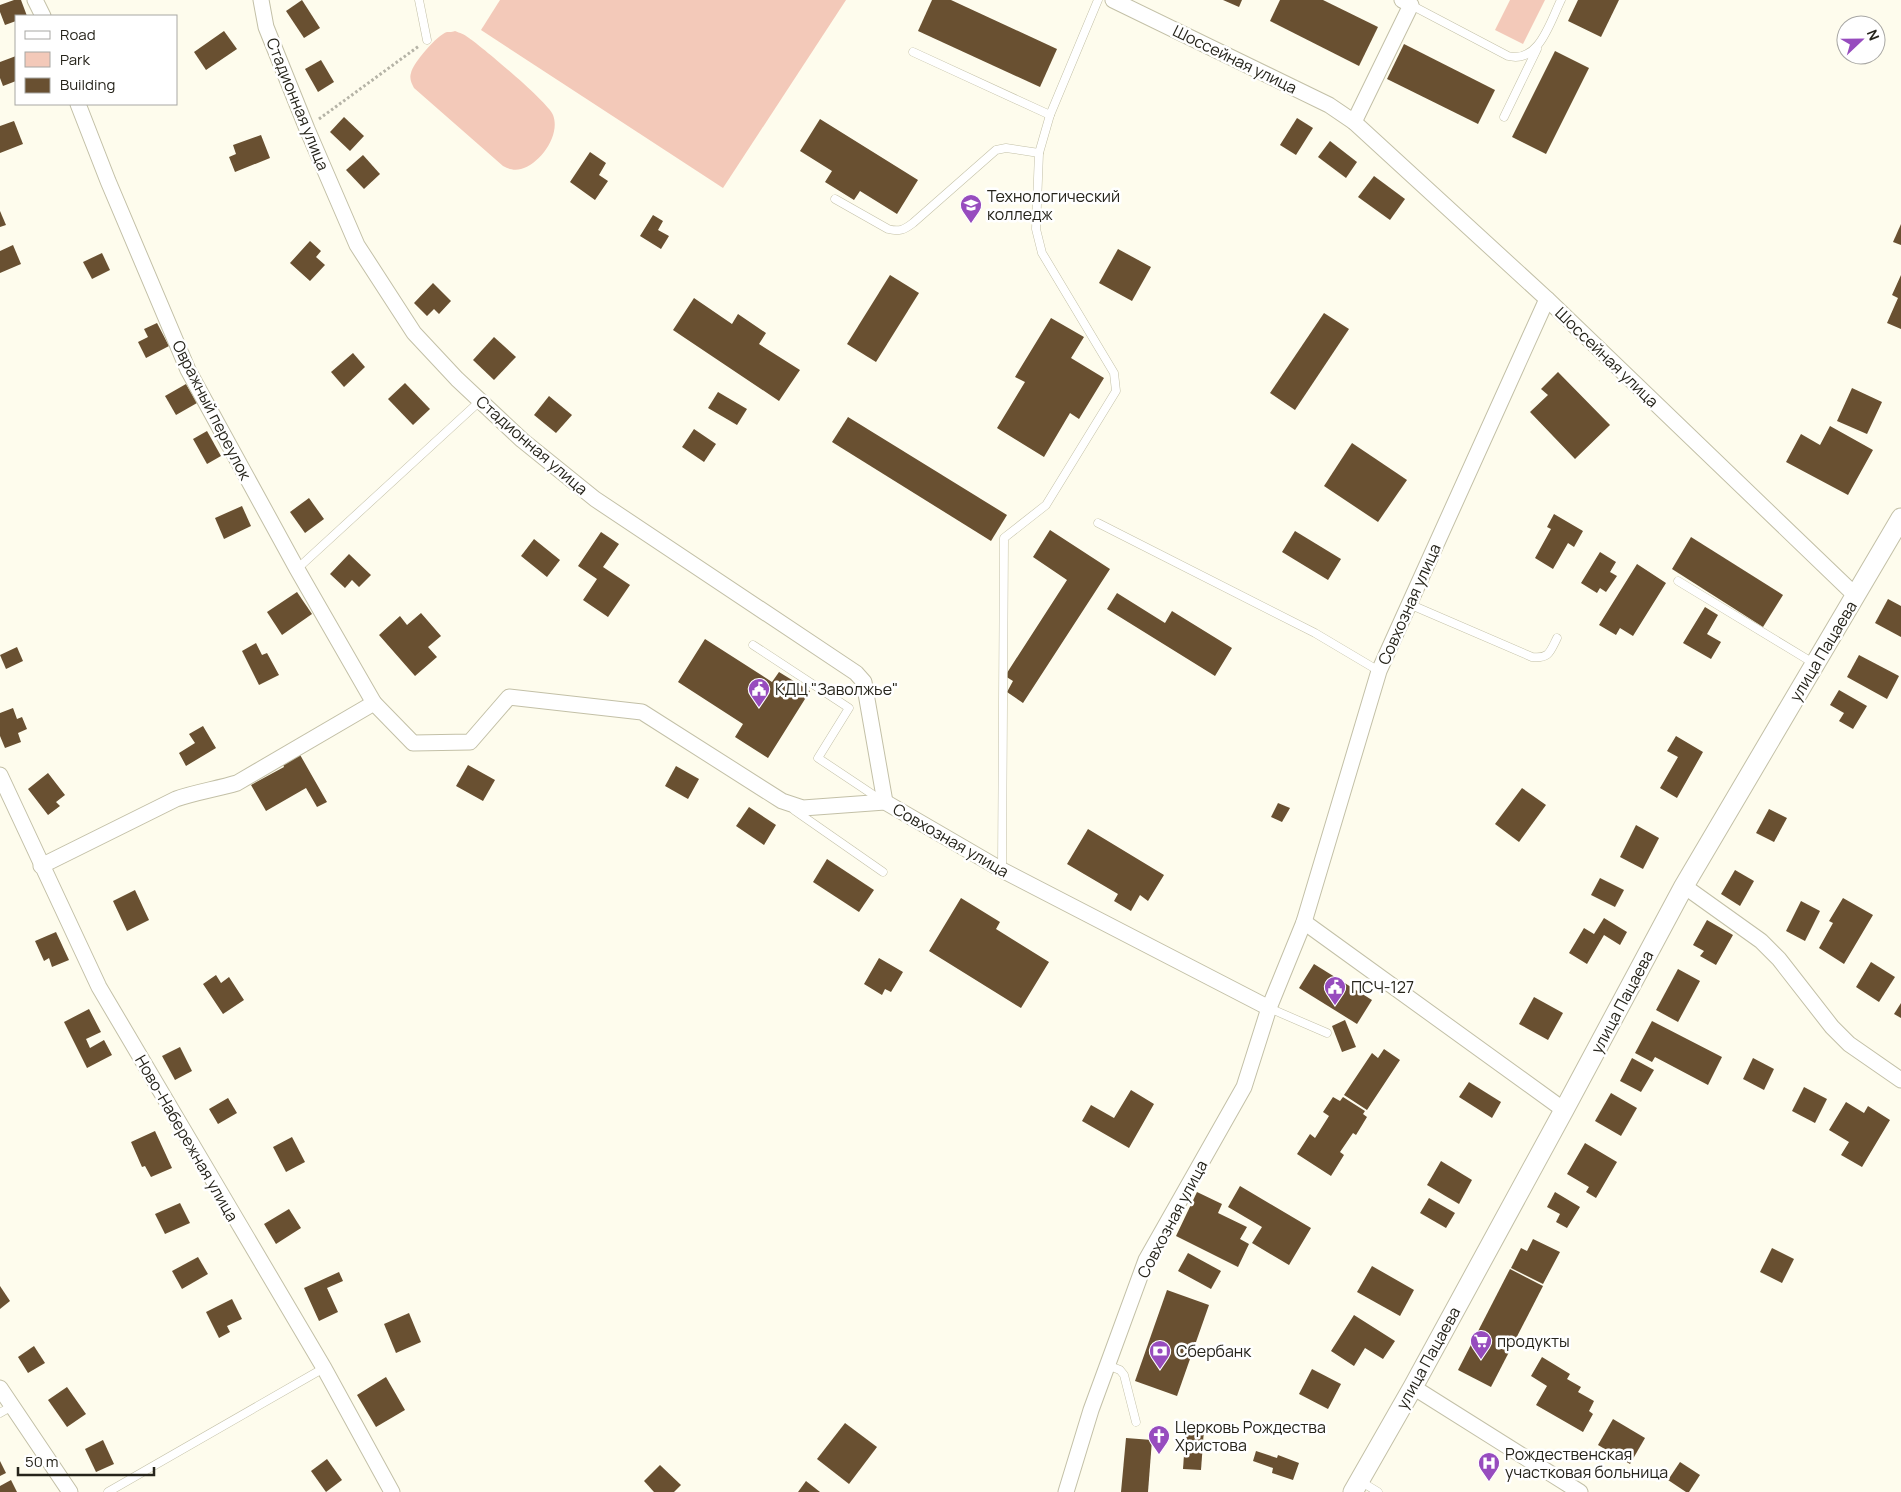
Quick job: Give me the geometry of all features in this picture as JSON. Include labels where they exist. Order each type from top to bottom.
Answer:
[{"type":"street","points":[[35,0],[42,15]]},
{"type":"street","name":"Стадионная улица","points":[[262,0],[266,27],[357,245],[414,332],[480,401],[522,440],[595,499],[856,673],[864,682],[885,802]]},
{"type":"street","name":"Шоссейная улица","points":[[1113,0],[1329,105],[1354,122],[1547,299],[1856,596]]},
{"type":"street","points":[[1354,122],[1406,2]]},
{"type":"street","name":"Овражный переулок","points":[[78,105],[108,181],[188,370],[297,569],[374,703],[413,743],[470,742],[509,697]]},
{"type":"street","name":"Совхозная улица","points":[[1066,1492],[1091,1410],[1146,1260],[1244,1087],[1269,1008],[1304,922],[1379,671],[1547,299]]},
{"type":"street","name":"улица Пацаева","points":[[1357,1486],[1564,1110],[1684,886],[1901,518]]},
{"type":"street","name":"Совхозная улица","points":[[509,697],[642,712],[782,801],[804,808],[885,802],[1002,870],[1269,1008]]},
{"type":"street","points":[[42,866],[176,799],[195,792],[236,783],[374,703]]},
{"type":"street","name":"Ново-Набережная улица","points":[[0,774],[99,987],[324,1368],[392,1492]]},
{"type":"street","points":[[1684,886],[1761,941],[1779,959],[1832,1027],[1849,1044],[1901,1080]]},
{"type":"street","points":[[1304,922],[1564,1110]]},
{"type":"street","points":[[1413,1387],[1580,1492]]},
{"type":"street","points":[[0,1388],[6,1410],[70,1492]]},
{"type":"lane","points":[[419,0],[427,40]]},
{"type":"lane","points":[[1002,870],[1004,538],[1046,505],[1116,390],[1114,372],[1042,254],[1036,230],[1039,153],[1050,115],[1098,0]]},
{"type":"lane","points":[[1504,117],[1561,0]]},
{"type":"lane","points":[[1406,2],[1508,56],[1516,58],[1526,56],[1540,42]]},
{"type":"lane","points":[[913,52],[1050,115]]},
{"type":"lane","points":[[835,199],[888,229],[904,230],[996,150],[1006,148],[1039,153]]},
{"type":"lane","points":[[297,569],[480,401]]},
{"type":"lane","points":[[1098,523],[1315,633],[1379,671]]},
{"type":"lane","points":[[1678,581],[1815,664]]},
{"type":"lane","points":[[1409,604],[1532,657],[1541,658],[1549,654],[1557,638]]},
{"type":"lane","points":[[753,645],[849,708],[818,758],[885,802]]},
{"type":"lane","points":[[782,801],[883,872]]},
{"type":"lane","points":[[1269,1008],[1327,1033]]},
{"type":"lane","points":[[1107,1364],[1124,1374],[1136,1422]]},
{"type":"lane","points":[[108,1492],[324,1368]]},
{"type":"lane","points":[[1357,1486],[1378,1492]]},
{"type":"path","points":[[307,129],[427,40]]},
{"type":"green space","points":[[500,0],[846,0],[723,188],[481,30]]},
{"type":"green space","points":[[1510,0],[1545,0],[1523,44],[1495,30]]},
{"type":"green space","points":[[455,31],[467,37],[500,63],[540,99],[553,115],[555,123],[551,140],[542,155],[528,166],[516,170],[503,166],[414,88],[410,75],[421,56],[443,34]]},
{"type":"building","points":[[14,0],[21,0],[27,15],[15,15],[15,21],[5,25],[0,12],[0,5]]},
{"type":"building","points":[[302,0],[320,28],[304,38],[286,11]]},
{"type":"building","points":[[932,0],[951,0],[1057,49],[1040,87],[918,31]]},
{"type":"building","points":[[1223,0],[1242,0],[1239,7]]},
{"type":"building","points":[[1280,0],[1323,0],[1378,27],[1359,66],[1270,21]]},
{"type":"building","points":[[1578,0],[1619,0],[1601,37],[1568,21]]},
{"type":"building","points":[[224,31],[237,49],[206,70],[194,52]]},
{"type":"building","points":[[1404,44],[1495,90],[1478,124],[1387,79]]},
{"type":"building","points":[[1555,51],[1589,68],[1546,154],[1512,137]]},
{"type":"building","points":[[15,56],[15,81],[3,86],[0,78],[0,62]]},
{"type":"building","points":[[321,60],[334,82],[318,92],[305,69]]},
{"type":"building","points":[[344,117],[364,136],[350,151],[330,132]]},
{"type":"building","points":[[1297,118],[1313,128],[1296,155],[1280,145]]},
{"type":"building","points":[[820,119],[918,180],[897,214],[860,191],[854,200],[825,182],[832,171],[800,151]]},
{"type":"building","points":[[14,121],[23,144],[0,153],[0,126]]},
{"type":"building","points":[[261,135],[270,158],[235,172],[229,157],[236,154],[233,145]]},
{"type":"building","points":[[1330,141],[1357,162],[1346,178],[1318,157]]},
{"type":"building","points":[[590,152],[606,163],[599,175],[608,181],[595,200],[570,182]]},
{"type":"building","points":[[363,155],[380,174],[364,189],[346,170]]},
{"type":"building","points":[[1374,176],[1405,199],[1390,220],[1358,197]]},
{"type":"building","points":[[0,211],[6,225],[0,227]]},
{"type":"building","points":[[653,215],[663,221],[658,230],[669,236],[661,249],[640,236]]},
{"type":"building","points":[[1901,224],[1901,245],[1893,242]]},
{"type":"building","points":[[310,241],[321,251],[316,257],[325,265],[310,281],[290,263]]},
{"type":"building","points":[[13,245],[21,264],[0,273],[0,251]]},
{"type":"building","points":[[1118,249],[1151,267],[1132,301],[1099,283]]},
{"type":"building","points":[[102,253],[110,270],[92,279],[83,262]]},
{"type":"building","points":[[890,275],[919,293],[876,362],[847,344]]},
{"type":"building","points":[[1901,275],[1901,329],[1887,323],[1898,298],[1892,295]]},
{"type":"building","points":[[433,283],[451,301],[439,314],[434,309],[427,316],[414,303]]},
{"type":"building","points":[[694,298],[732,324],[738,314],[766,333],[759,344],[800,370],[779,401],[673,330]]},
{"type":"building","points":[[1324,313],[1349,329],[1295,410],[1270,393]]},
{"type":"building","points":[[1051,318],[1084,337],[1071,358],[1104,378],[1079,419],[1070,413],[1044,457],[997,428],[1025,382],[1015,377]]},
{"type":"building","points":[[157,323],[169,346],[146,358],[138,342],[148,337],[144,329]]},
{"type":"building","points":[[494,337],[516,357],[494,380],[473,360]]},
{"type":"building","points":[[353,353],[365,367],[344,387],[331,372]]},
{"type":"building","points":[[1558,372],[1610,425],[1575,459],[1530,412],[1548,395],[1541,389]]},
{"type":"building","points":[[405,383],[430,409],[413,425],[388,399]]},
{"type":"building","points":[[186,384],[197,403],[176,415],[165,396]]},
{"type":"building","points":[[1852,388],[1882,402],[1867,434],[1837,421]]},
{"type":"building","points":[[718,392],[747,409],[737,425],[708,408]]},
{"type":"building","points":[[549,396],[572,415],[556,433],[534,415]]},
{"type":"building","points":[[848,417],[1007,515],[991,541],[832,442]]},
{"type":"building","points":[[1830,426],[1873,450],[1848,495],[1786,462],[1801,434],[1820,445]]},
{"type":"building","points":[[694,429],[716,444],[704,462],[682,447]]},
{"type":"building","points":[[207,431],[221,456],[207,464],[193,439]]},
{"type":"building","points":[[1352,443],[1407,480],[1378,522],[1324,486]]},
{"type":"building","points":[[309,498],[324,519],[305,533],[290,512]]},
{"type":"building","points":[[242,506],[251,526],[224,539],[215,518]]},
{"type":"building","points":[[1554,514],[1583,531],[1574,547],[1568,543],[1553,569],[1535,558],[1551,529],[1547,527]]},
{"type":"building","points":[[1050,530],[1110,569],[1023,703],[1007,692],[1013,681],[1005,676],[1067,580],[1033,557]]},
{"type":"building","points":[[1295,531],[1341,559],[1328,580],[1282,552]]},
{"type":"building","points":[[601,532],[619,544],[603,567],[630,585],[608,617],[583,600],[597,579],[578,566]]},
{"type":"building","points":[[1691,537],[1783,595],[1763,627],[1672,569]]},
{"type":"building","points":[[534,539],[560,560],[547,577],[521,556]]},
{"type":"building","points":[[1600,552],[1616,562],[1610,572],[1617,576],[1606,592],[1600,588],[1597,593],[1581,583]]},
{"type":"building","points":[[349,554],[371,575],[359,587],[352,580],[345,588],[330,574]]},
{"type":"building","points":[[1637,564],[1666,583],[1633,636],[1620,628],[1616,635],[1599,625]]},
{"type":"building","points":[[297,592],[312,614],[282,635],[267,612]]},
{"type":"building","points":[[1117,593],[1165,623],[1172,611],[1232,648],[1215,676],[1107,609]]},
{"type":"building","points":[[1888,599],[1901,606],[1901,637],[1875,623]]},
{"type":"building","points":[[1705,607],[1718,615],[1707,634],[1721,642],[1711,659],[1683,643]]},
{"type":"building","points":[[421,613],[441,636],[428,647],[437,657],[415,676],[379,635],[400,616],[407,625]]},
{"type":"building","name":"КДЦ \"Заволжье\"","points":[[705,639],[772,682],[779,672],[810,691],[768,758],[735,737],[743,724],[678,682]]},
{"type":"building","points":[[256,643],[262,655],[267,653],[279,675],[259,685],[242,651]]},
{"type":"building","points":[[17,647],[23,661],[6,669],[0,655]]},
{"type":"building","points":[[1859,655],[1899,676],[1887,699],[1847,677]]},
{"type":"building","points":[[1839,690],[1867,706],[1853,729],[1839,721],[1844,713],[1830,705]]},
{"type":"building","points":[[13,708],[17,719],[22,717],[27,729],[18,733],[21,742],[5,748],[0,736],[0,713]]},
{"type":"building","points":[[203,726],[216,748],[186,766],[179,753],[195,743],[189,734]]},
{"type":"building","points":[[1676,736],[1703,752],[1677,798],[1660,788],[1678,757],[1667,751]]},
{"type":"building","points":[[299,753],[327,802],[317,807],[306,788],[266,811],[251,785],[284,767],[282,762]]},
{"type":"building","points":[[468,765],[495,780],[483,801],[456,786]]},
{"type":"building","points":[[676,766],[699,779],[688,799],[665,786]]},
{"type":"building","points":[[48,773],[65,795],[56,802],[60,806],[48,815],[28,789]]},
{"type":"building","points":[[1522,788],[1546,805],[1519,842],[1495,824]]},
{"type":"building","points":[[1278,803],[1290,808],[1282,822],[1271,817]]},
{"type":"building","points":[[749,807],[776,825],[764,845],[736,826]]},
{"type":"building","points":[[1769,809],[1787,818],[1774,842],[1756,833]]},
{"type":"building","points":[[1636,825],[1659,838],[1643,869],[1620,857]]},
{"type":"building","points":[[1088,829],[1164,875],[1148,901],[1140,895],[1131,911],[1114,901],[1118,894],[1067,864]]},
{"type":"building","points":[[827,859],[874,890],[859,912],[813,882]]},
{"type":"building","points":[[1735,870],[1754,881],[1740,906],[1721,894]]},
{"type":"building","points":[[1600,878],[1624,890],[1615,907],[1591,895]]},
{"type":"building","points":[[135,890],[149,920],[127,931],[113,901]]},
{"type":"building","points":[[961,898],[1000,922],[996,929],[1049,962],[1021,1008],[929,951]]},
{"type":"building","points":[[1843,898],[1873,915],[1844,964],[1819,948],[1833,923],[1829,921]]},
{"type":"building","points":[[1801,901],[1820,911],[1805,941],[1786,931]]},
{"type":"building","points":[[1604,918],[1627,932],[1620,945],[1604,935],[1587,964],[1569,953],[1584,928],[1594,934]]},
{"type":"building","points":[[1707,920],[1733,935],[1716,965],[1700,956],[1704,951],[1693,945]]},
{"type":"building","points":[[56,932],[69,960],[52,967],[49,958],[44,961],[35,941]]},
{"type":"building","points":[[879,958],[903,972],[891,992],[885,989],[882,995],[864,984]]},
{"type":"building","points":[[1871,962],[1895,977],[1879,1002],[1856,987]]},
{"type":"building","points":[[1314,964],[1372,1000],[1357,1024],[1299,988]]},
{"type":"building","points":[[1678,969],[1700,981],[1678,1022],[1656,1010]]},
{"type":"building","points":[[216,975],[221,983],[229,977],[244,1000],[223,1014],[203,984]]},
{"type":"building","points":[[1534,997],[1563,1013],[1548,1040],[1519,1024]]},
{"type":"building","points":[[1901,1003],[1901,1018],[1894,1014]]},
{"type":"building","points":[[89,1009],[101,1032],[86,1039],[90,1048],[104,1040],[112,1055],[87,1068],[64,1022]]},
{"type":"building","points":[[1345,1020],[1356,1047],[1342,1052],[1332,1026]]},
{"type":"building","points":[[1652,1021],[1722,1057],[1708,1085],[1655,1057],[1652,1062],[1635,1053]]},
{"type":"building","points":[[180,1047],[192,1071],[175,1080],[162,1056]]},
{"type":"building","points":[[1384,1049],[1400,1060],[1367,1110],[1344,1095],[1372,1053],[1378,1058]]},
{"type":"building","points":[[1632,1058],[1654,1070],[1641,1092],[1620,1081]]},
{"type":"building","points":[[1753,1058],[1774,1069],[1764,1090],[1743,1079]]},
{"type":"building","points":[[1469,1082],[1501,1102],[1492,1118],[1459,1097]]},
{"type":"building","points":[[1804,1087],[1827,1099],[1815,1123],[1792,1111]]},
{"type":"building","points":[[1131,1090],[1154,1104],[1129,1148],[1082,1121],[1091,1105],[1114,1118]]},
{"type":"building","points":[[1611,1093],[1637,1108],[1621,1136],[1595,1121]]},
{"type":"building","points":[[1333,1097],[1340,1101],[1343,1097],[1365,1111],[1363,1114],[1367,1117],[1356,1135],[1353,1133],[1340,1152],[1344,1155],[1331,1176],[1297,1154],[1310,1134],[1315,1138],[1329,1116],[1323,1112]]},
{"type":"building","points":[[228,1098],[237,1113],[218,1124],[209,1109]]},
{"type":"building","points":[[1846,1102],[1864,1113],[1868,1106],[1890,1120],[1862,1167],[1841,1155],[1849,1142],[1829,1130]]},
{"type":"building","points":[[155,1131],[172,1168],[151,1177],[145,1166],[142,1167],[131,1142]]},
{"type":"building","points":[[292,1137],[305,1162],[286,1172],[273,1147]]},
{"type":"building","points":[[1585,1143],[1617,1162],[1596,1198],[1586,1192],[1589,1187],[1567,1174]]},
{"type":"building","points":[[1441,1161],[1472,1180],[1459,1204],[1427,1185]]},
{"type":"building","points":[[1240,1186],[1311,1228],[1289,1265],[1252,1243],[1262,1227],[1228,1207]]},
{"type":"building","points":[[1197,1192],[1222,1204],[1218,1213],[1247,1227],[1240,1239],[1249,1244],[1238,1267],[1176,1236]]},
{"type":"building","points":[[1555,1192],[1580,1207],[1567,1228],[1556,1222],[1560,1214],[1547,1207]]},
{"type":"building","points":[[1429,1198],[1455,1213],[1446,1228],[1420,1213]]},
{"type":"building","points":[[180,1203],[190,1223],[165,1234],[155,1214]]},
{"type":"building","points":[[289,1209],[301,1228],[276,1244],[264,1224]]},
{"type":"building","points":[[1533,1239],[1560,1252],[1543,1284],[1511,1268],[1521,1248],[1527,1251]]},
{"type":"building","points":[[1772,1248],[1794,1259],[1782,1283],[1760,1272]]},
{"type":"building","points":[[1188,1253],[1221,1271],[1211,1289],[1178,1271]]},
{"type":"building","points":[[198,1257],[208,1274],[182,1289],[172,1271]]},
{"type":"building","points":[[1372,1266],[1414,1290],[1400,1316],[1357,1292]]},
{"type":"building","points":[[1510,1269],[1543,1286],[1491,1387],[1458,1370]]},
{"type":"building","points":[[339,1272],[343,1281],[327,1288],[338,1312],[319,1321],[304,1288]]},
{"type":"building","points":[[0,1286],[10,1301],[0,1309]]},
{"type":"building","points":[[1167,1290],[1209,1305],[1177,1396],[1135,1381]]},
{"type":"building","points":[[232,1299],[242,1319],[227,1326],[230,1332],[219,1338],[206,1312]]},
{"type":"building","points":[[409,1313],[421,1342],[396,1353],[384,1324]]},
{"type":"building","points":[[1354,1315],[1395,1341],[1383,1359],[1365,1348],[1354,1366],[1331,1351]]},
{"type":"building","points":[[34,1346],[45,1363],[28,1373],[18,1357]]},
{"type":"building","points":[[1542,1357],[1570,1374],[1567,1379],[1581,1387],[1578,1392],[1594,1401],[1589,1411],[1593,1414],[1583,1432],[1536,1405],[1547,1386],[1531,1376]]},
{"type":"building","points":[[1312,1369],[1341,1384],[1328,1409],[1299,1394]]},
{"type":"building","points":[[386,1377],[405,1410],[376,1427],[357,1395]]},
{"type":"building","points":[[67,1387],[86,1414],[67,1427],[48,1400]]},
{"type":"building","points":[[1613,1419],[1645,1438],[1630,1464],[1598,1445]]},
{"type":"building","points":[[845,1423],[877,1447],[849,1484],[817,1459]]},
{"type":"building","points":[[1186,1427],[1204,1429],[1201,1470],[1183,1469]]},
{"type":"building","points":[[1126,1438],[1152,1440],[1148,1492],[1121,1492]]},
{"type":"building","points":[[103,1440],[114,1464],[96,1472],[85,1449]]},
{"type":"building","points":[[1256,1451],[1277,1458],[1278,1455],[1299,1463],[1293,1480],[1272,1473],[1273,1468],[1253,1461]]},
{"type":"building","points":[[327,1459],[342,1480],[326,1492],[311,1471]]},
{"type":"building","points":[[0,1461],[6,1473],[0,1476]]},
{"type":"building","points":[[1680,1462],[1700,1475],[1689,1492],[1668,1480]]},
{"type":"building","points":[[660,1465],[681,1485],[674,1492],[654,1492],[644,1481]]},
{"type":"building","points":[[11,1480],[17,1492],[0,1492],[0,1486]]},
{"type":"building","points":[[806,1481],[820,1492],[798,1492]]},
{"type":"place","name":"Технологический колледж","points":[[971,224]]},
{"type":"place","name":"КДЦ \"Заволжье\"","points":[[759,708]]},
{"type":"place","name":"ПСЧ-127","points":[[1335,1006]]},
{"type":"place","name":"продукты","points":[[1481,1360]]},
{"type":"place","name":"Сбербанк","points":[[1160,1370]]},
{"type":"place","name":"Церковь Рождества Христова","points":[[1159,1455]]},
{"type":"place","name":"Рождественская участковая больница","points":[[1489,1482]]}]
